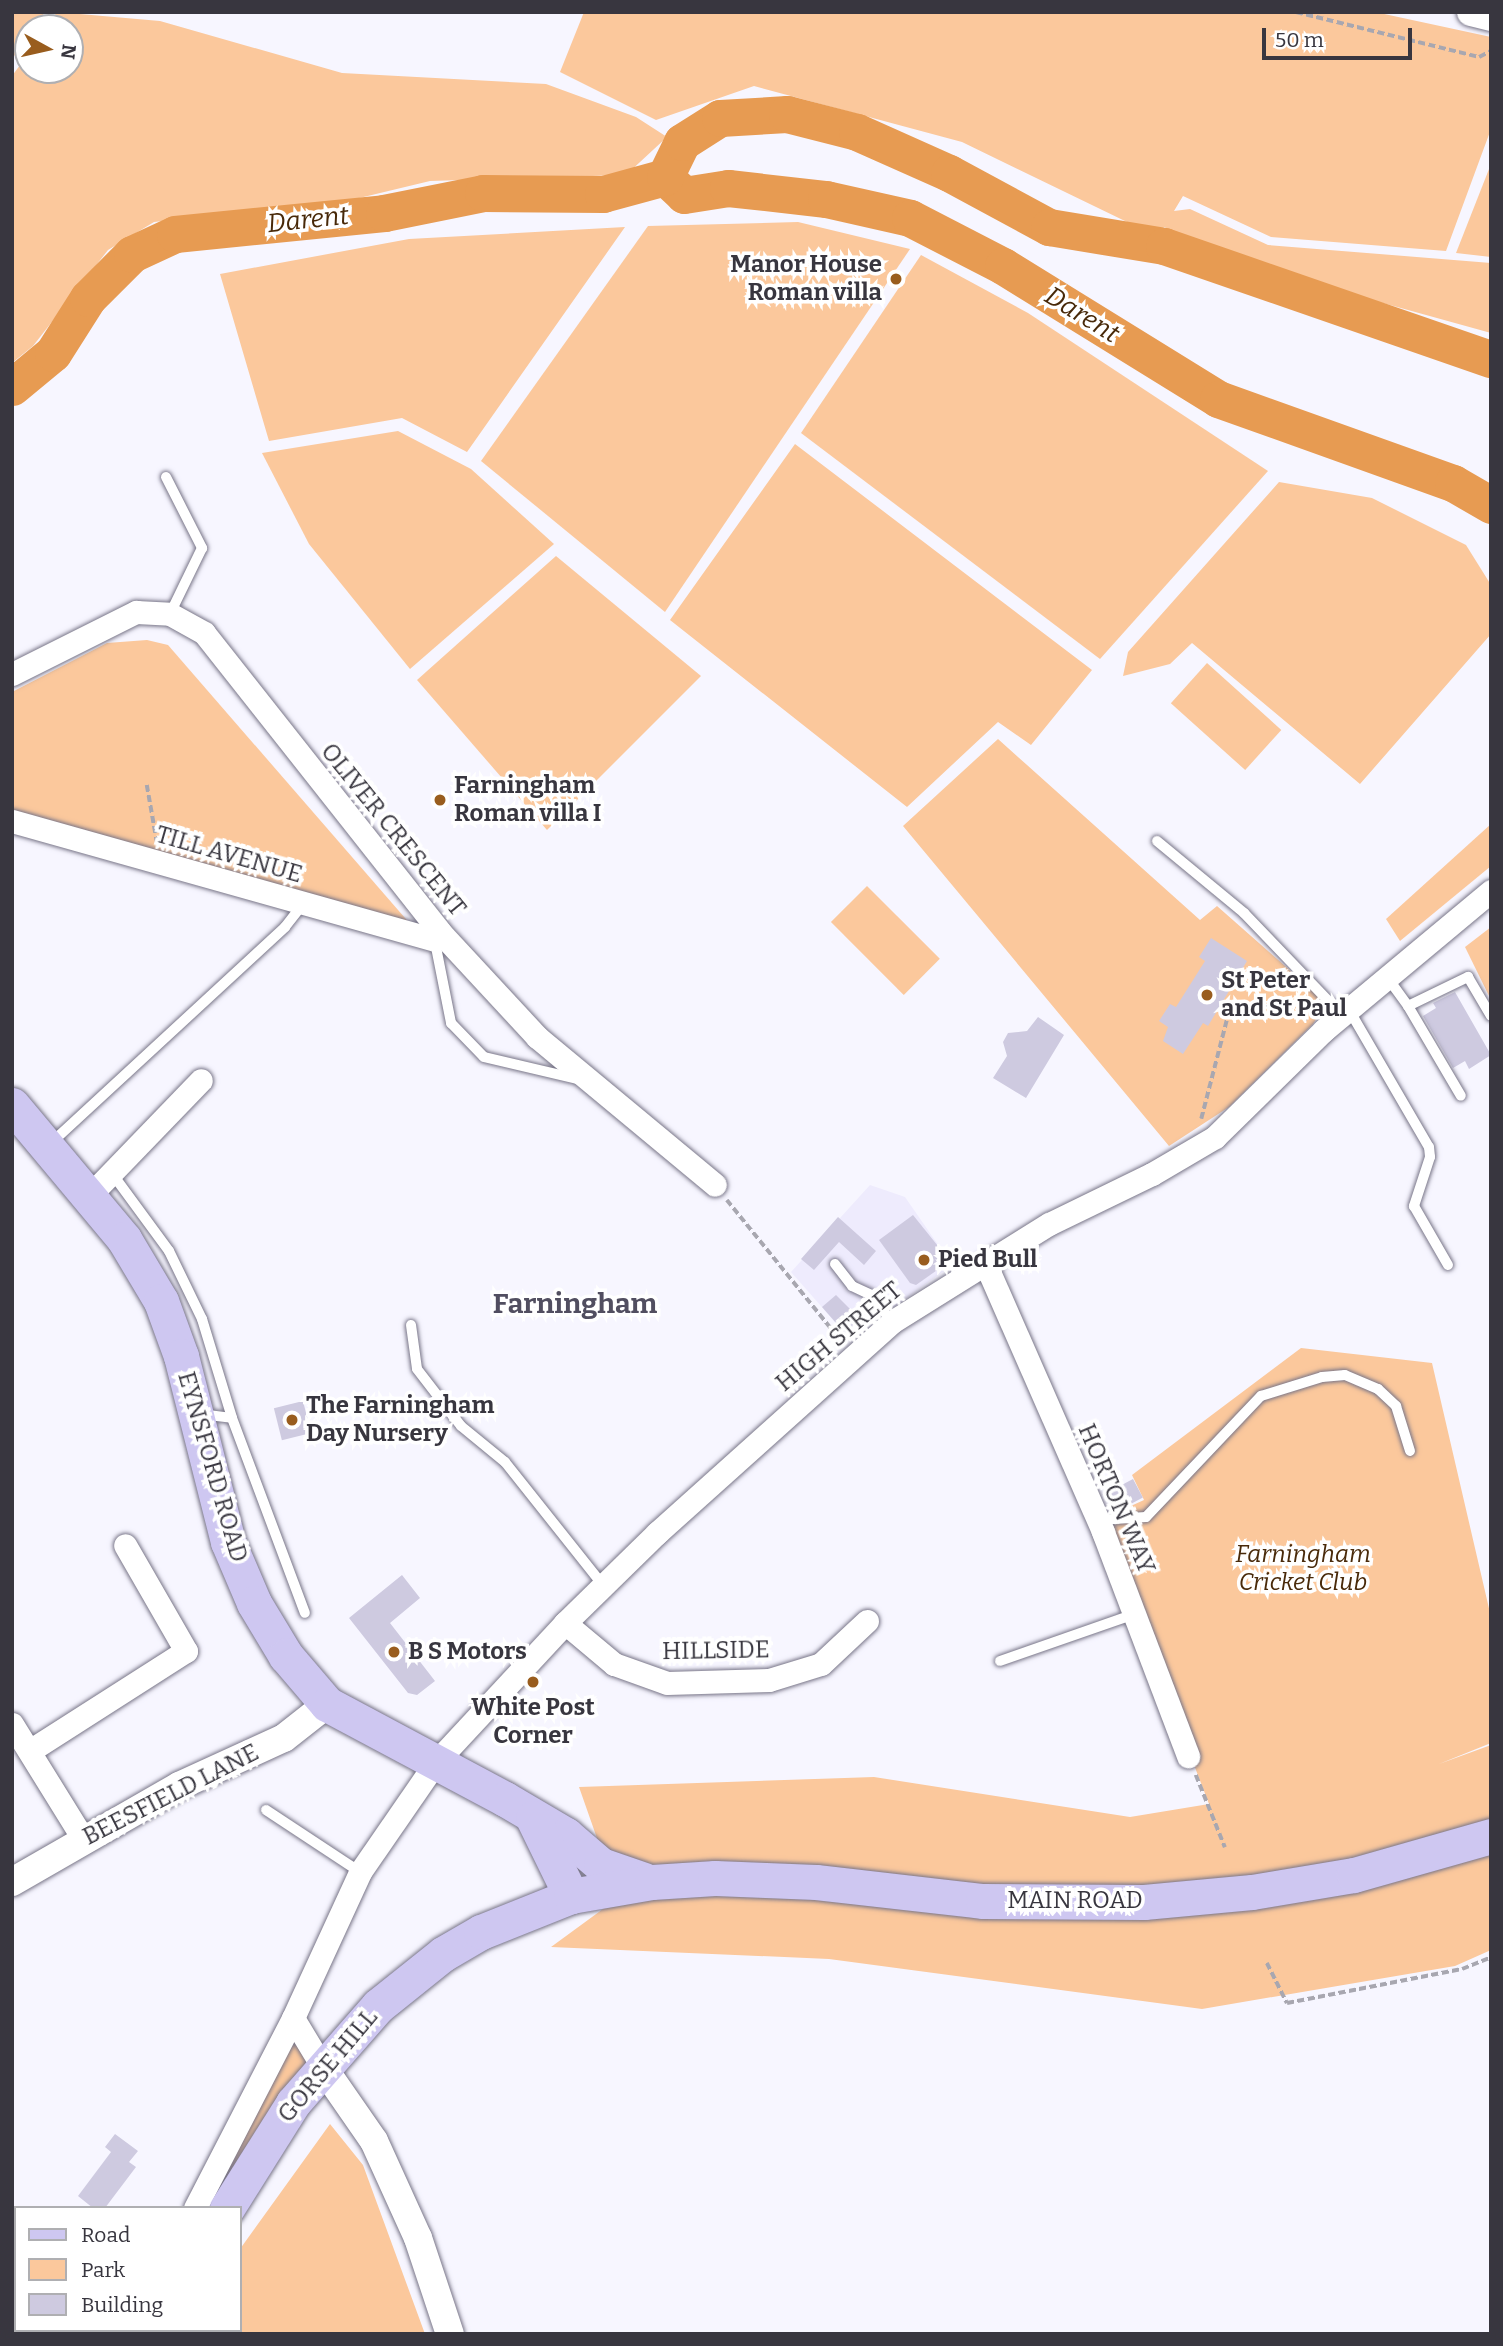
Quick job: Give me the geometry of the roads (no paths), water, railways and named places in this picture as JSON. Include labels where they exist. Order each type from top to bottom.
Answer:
[{"type":"main road","name":"EYNSFORD ROAD","points":[[12,1105],[48,1146],[101,1183],[124,1239],[160,1301],[197,1414],[228,1542],[254,1603],[286,1656],[327,1704],[566,1835],[601,1865],[653,1882]]},
{"type":"main road","points":[[533,1818],[571,1896]]},
{"type":"main road","name":"MAIN ROAD","points":[[653,1882],[767,1879],[983,1901],[1144,1902],[1252,1892],[1354,1875],[1491,1836]]},
{"type":"main road","name":"GORSE HILL","points":[[228,2206],[322,2066],[378,2006],[443,1954],[513,1916],[571,1896],[653,1882]]},
{"type":"street","points":[[1471,12],[1491,17]]},
{"type":"street","name":"OLIVER CRESCENT","points":[[12,674],[136,612],[170,614],[204,633],[435,935],[537,1037],[587,1081],[631,1112],[715,1185]]},
{"type":"street","name":"TILL AVENUE","points":[[12,821],[304,903],[435,935]]},
{"type":"street","name":"HIGH STREET","points":[[196,2206],[293,2018],[360,1872],[436,1762],[565,1623],[603,1585],[892,1322],[1049,1224],[1191,1153],[1231,1125],[1338,1017],[1491,891]]},
{"type":"street","points":[[101,1183],[201,1080]]},
{"type":"street","name":"HORTON WAY","points":[[986,1265],[1098,1520],[1188,1756]]},
{"type":"street","points":[[31,1750],[186,1651],[125,1545]]},
{"type":"street","name":"HILLSIDE","points":[[565,1623],[614,1664],[667,1683],[769,1680],[821,1664],[867,1621]]},
{"type":"street","name":"BEESFIELD LANE","points":[[12,1882],[179,1786],[284,1738],[327,1704]]},
{"type":"street","points":[[12,1724],[31,1750],[83,1840]]},
{"type":"street","points":[[293,2018],[322,2066],[374,2141],[418,2238],[450,2334]]},
{"type":"lane","points":[[166,477],[202,548],[170,614]]},
{"type":"lane","points":[[1157,841],[1244,914],[1338,1017],[1429,1147],[1430,1157],[1414,1206],[1448,1265]]},
{"type":"lane","points":[[48,1146],[304,903]]},
{"type":"lane","points":[[435,935],[450,1023],[484,1057],[587,1081]]},
{"type":"lane","points":[[1388,977],[1461,1096]]},
{"type":"lane","points":[[1408,1006],[1468,977],[1491,1016]]},
{"type":"lane","points":[[101,1183],[169,1251],[202,1319],[232,1419],[305,1613]]},
{"type":"lane","points":[[835,1264],[852,1286],[871,1295],[892,1322]]},
{"type":"lane","points":[[411,1325],[416,1369],[461,1426],[505,1462],[603,1585]]},
{"type":"lane","points":[[1098,1520],[1146,1517],[1261,1396],[1322,1377],[1345,1374],[1378,1389],[1396,1406],[1410,1451]]},
{"type":"lane","points":[[197,1414],[232,1419]]},
{"type":"lane","points":[[1000,1661],[1135,1614]]},
{"type":"lane","points":[[266,1810],[360,1872]]},
{"type":"waterway","name":"Darent","points":[[12,387],[53,353],[88,298],[132,254],[175,234],[384,213],[483,193],[603,194],[665,177],[682,142],[720,118],[787,114],[857,132],[949,173],[1049,227],[1164,246],[1491,359]]},
{"type":"waterway","name":"Darent","points":[[665,177],[684,195],[728,188],[826,199],[910,218],[1003,266],[1218,399],[1453,483],[1491,505]]},
{"type":"place","name":"Manor House Roman villa","points":[[896,279]]},
{"type":"place","name":"Farningham Roman villa I","points":[[440,800]]},
{"type":"place","name":"St Peter and St Paul","points":[[1207,995]]},
{"type":"place","name":"Pied Bull","points":[[924,1260]]},
{"type":"place","name":"The Farningham Day Nursery","points":[[292,1420]]},
{"type":"place","name":"B S Motors","points":[[394,1652]]},
{"type":"place","name":"White Post Corner","points":[[533,1682]]},
{"type":"district","name":"Farningham","points":[[575,1304]]},
{"type":"park label","name":"Farningham Cricket Club","points":[[1303,1569]]}]
